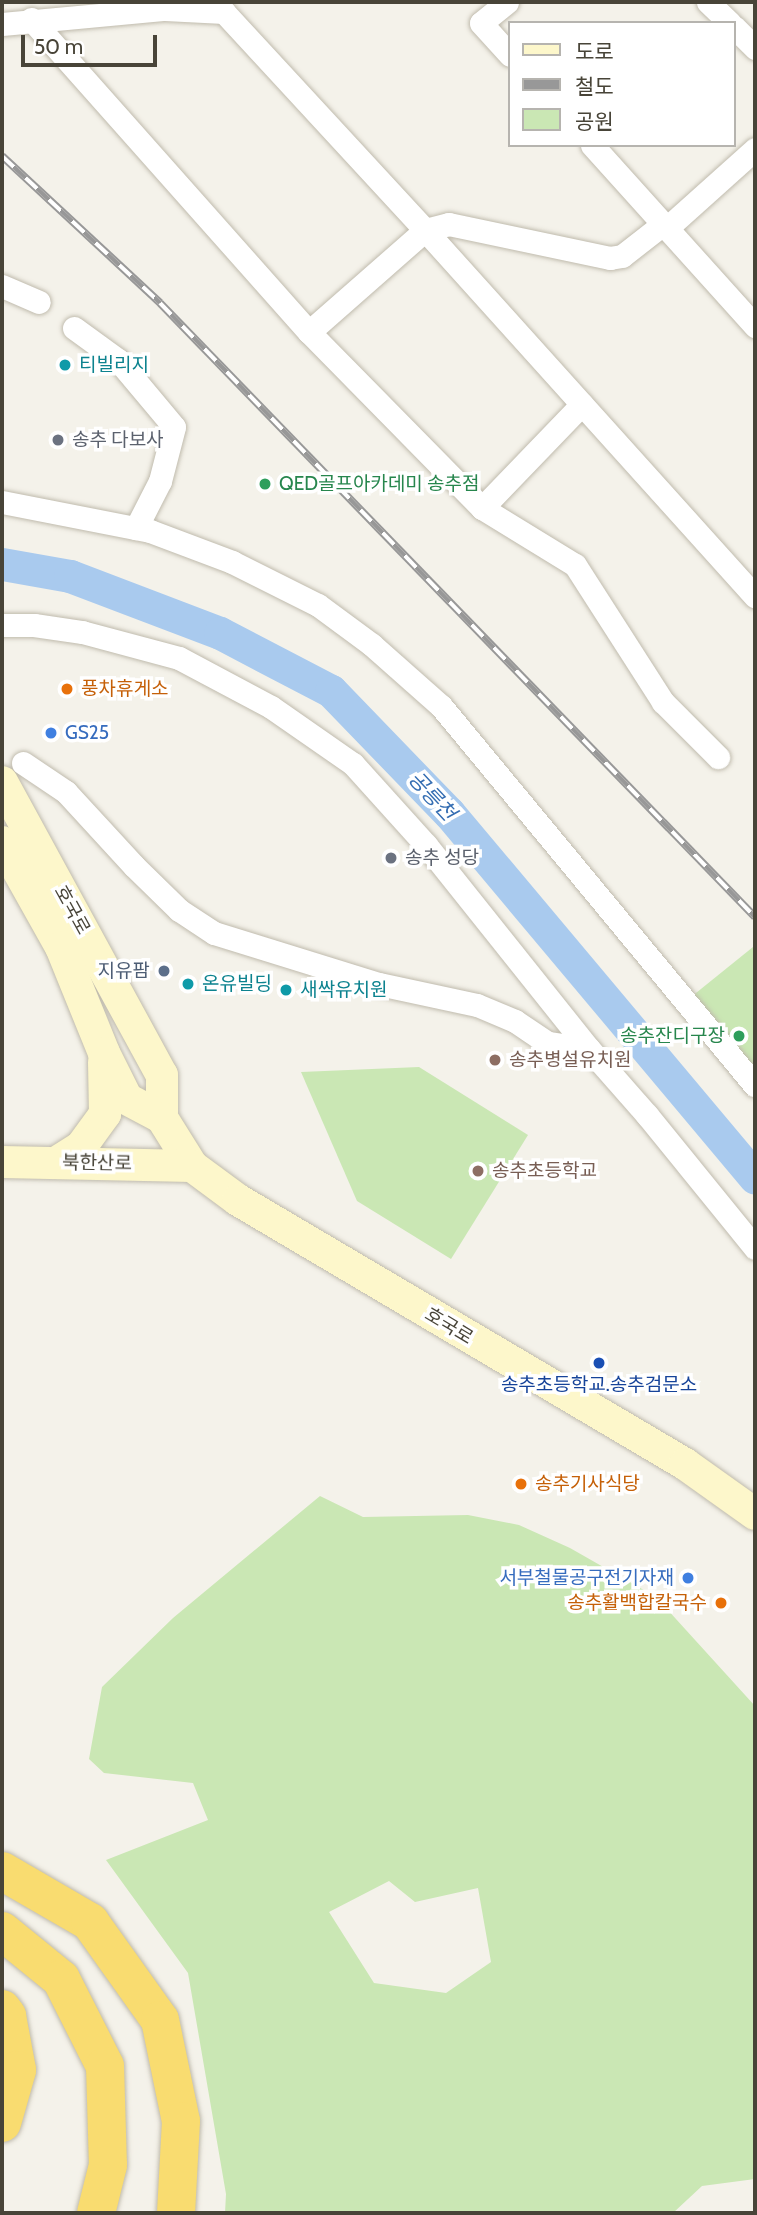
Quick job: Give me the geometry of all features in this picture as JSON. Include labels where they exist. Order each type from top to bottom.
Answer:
[{"type":"highway","points":[[2,1871],[90,1922],[160,2020],[181,2122],[176,2213]]},
{"type":"highway","points":[[2,1931],[61,1979],[105,2066],[108,2165],[96,2213]]},
{"type":"highway","points":[[2,2009],[7,2016],[17,2070],[2,2123]]},
{"type":"street","points":[[507,2],[481,23],[508,53]]},
{"type":"street","points":[[708,2],[728,21]]},
{"type":"street","points":[[2,24],[162,5],[224,12],[755,596]]},
{"type":"street","points":[[31,19],[309,332],[482,508],[575,565],[663,702],[718,757]]},
{"type":"street","points":[[736,29],[755,48]]},
{"type":"street","points":[[594,147],[755,326]]},
{"type":"street","points":[[309,332],[425,230],[449,224],[610,258],[622,256],[665,226],[755,149]]},
{"type":"street","points":[[2,286],[39,302]]},
{"type":"street","points":[[74,328],[118,360],[173,427],[160,481],[136,528]]},
{"type":"street","points":[[482,508],[582,404]]},
{"type":"street","points":[[2,502],[136,528],[232,562],[318,606],[373,645],[441,706],[755,1085]]},
{"type":"street","points":[[2,625],[34,625],[82,632],[179,658],[271,707],[353,764],[426,845],[589,1049],[647,1115],[755,1248]]},
{"type":"street","points":[[13,772],[66,792],[179,910],[214,933],[379,984],[477,1005],[515,1021],[548,1043],[589,1049]]},
{"type":"street","name":"호국로","points":[[13,772],[162,1075],[162,1118]]},
{"type":"street","name":"호국로","points":[[2,842],[61,947],[104,1053],[127,1099],[162,1118],[192,1166],[238,1200],[685,1464],[755,1514]]},
{"type":"street","points":[[57,1162],[81,1147],[104,1114],[104,1053]]},
{"type":"street","name":"북한산로","points":[[2,1162],[192,1166]]},
{"type":"green space","name":"송추잔디구장","points":[[753,947],[755,950],[755,1075],[691,997]]},
{"type":"green space","points":[[419,1067],[528,1135],[451,1259],[357,1201],[301,1072]]},
{"type":"green space","points":[[320,1496],[363,1517],[468,1515],[519,1525],[570,1548],[656,1597],[755,1706],[755,2179],[702,2186],[673,2213],[225,2213],[226,2194],[188,1973],[106,1860],[208,1820],[193,1783],[104,1773],[89,1759],[102,1687],[173,1618]],"holes":[[[389,1881],[415,1902],[478,1888],[491,1962],[446,1993],[374,1983],[329,1912]]]},
{"type":"waterway","name":"공릉천","points":[[2,564],[70,576],[220,633],[331,691],[449,813],[755,1178]]},
{"type":"railway","points":[[2,156],[160,303],[755,917]]},
{"type":"place","name":"티빌리지","points":[[65,365]]},
{"type":"place","name":"송추 다보사","points":[[58,440]]},
{"type":"place","name":"QED골프아카데미 송추점","points":[[265,484]]},
{"type":"place","name":"풍차휴게소","points":[[67,689]]},
{"type":"place","name":"GS25","points":[[51,733]]},
{"type":"place","name":"송추 성당","points":[[391,858]]},
{"type":"place","name":"지유팜","points":[[164,971]]},
{"type":"place","name":"온유빌딩","points":[[188,984]]},
{"type":"place","name":"새싹유치원","points":[[286,990]]},
{"type":"place","name":"송추잔디구장","points":[[739,1036]]},
{"type":"place","name":"송추병설유치원","points":[[495,1060]]},
{"type":"place","name":"송추초등학교","points":[[478,1171]]},
{"type":"place","name":"송추초등학교.송추검문소","points":[[599,1363]]},
{"type":"place","name":"송추기사식당","points":[[521,1484]]},
{"type":"place","name":"서부철물공구전기자재","points":[[688,1578]]},
{"type":"place","name":"송추활백합칼국수","points":[[721,1603]]}]
